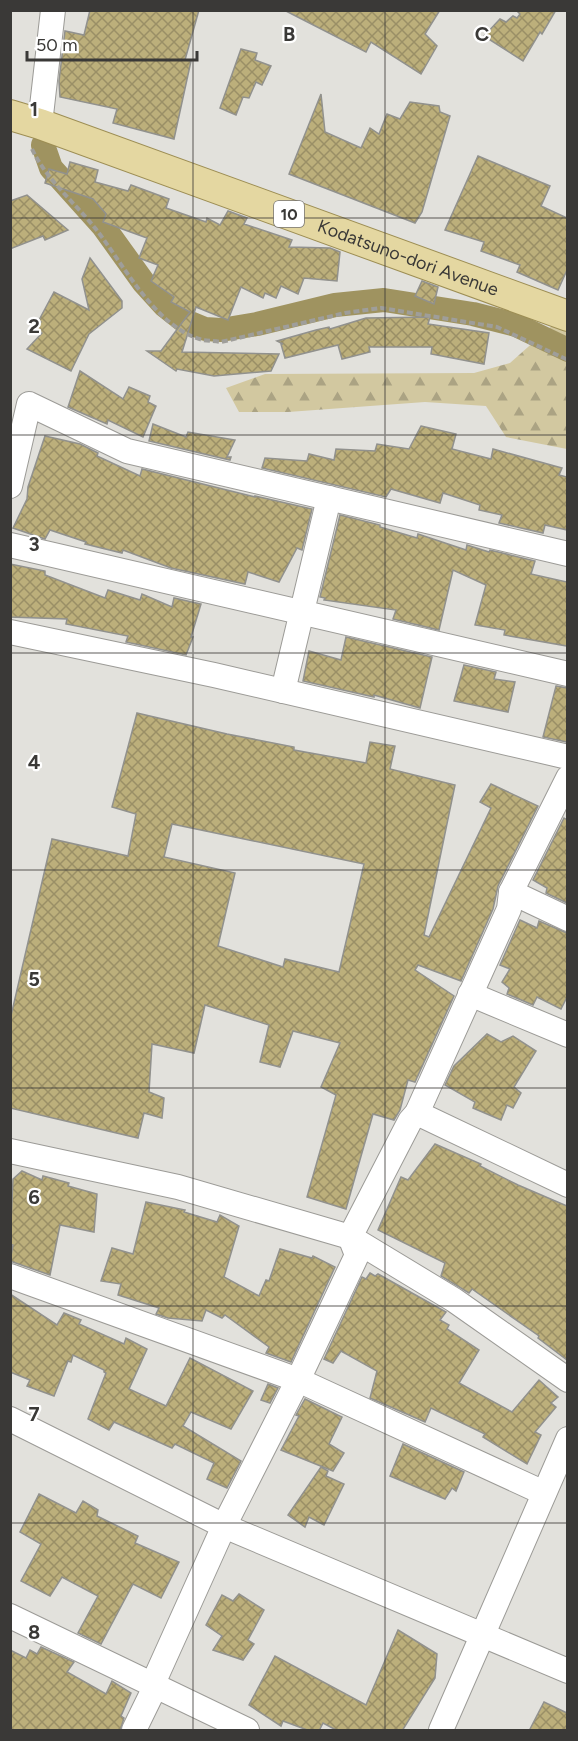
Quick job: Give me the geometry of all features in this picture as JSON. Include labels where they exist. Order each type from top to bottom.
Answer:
[{"type":"main road","name":"Kodatsuno-dori Avenue","points":[[10,115],[567,316]]},
{"type":"street","points":[[40,124],[53,10]]},
{"type":"street","points":[[10,486],[20,400],[127,451],[567,554]]},
{"type":"street","points":[[283,691],[329,498]]},
{"type":"street","points":[[10,545],[567,674]]},
{"type":"street","points":[[10,632],[283,691],[567,757]]},
{"type":"street","points":[[134,1731],[224,1526],[298,1380],[357,1255],[350,1237],[410,1121],[417,1113],[509,909],[511,892],[567,778]]},
{"type":"street","points":[[511,892],[567,919]]},
{"type":"street","points":[[470,994],[567,1035]]},
{"type":"street","points":[[417,1113],[567,1185]]},
{"type":"street","points":[[10,1151],[178,1187],[350,1237],[454,1300],[567,1380]]},
{"type":"street","points":[[10,1276],[298,1380],[544,1493]]},
{"type":"street","points":[[10,1419],[224,1526],[567,1671]]},
{"type":"street","points":[[441,1731],[567,1439]]},
{"type":"street","points":[[10,1616],[247,1731]]},
{"type":"path","points":[[40,124],[30,144],[39,164],[96,229],[139,291],[172,324],[189,334],[221,342],[345,313],[381,308],[497,327],[567,360]]},
{"type":"green space","points":[[555,323],[567,328],[567,449],[506,437],[486,406],[425,402],[288,412],[239,412],[226,388],[265,374],[474,373],[510,363]]},
{"type":"building","points":[[90,10],[199,10],[185,60],[191,61],[174,139],[113,123],[117,109],[60,97],[59,81],[65,31],[84,35]]},
{"type":"building","points":[[284,10],[440,10],[425,34],[437,46],[421,74],[371,42],[366,52]]},
{"type":"building","points":[[516,10],[556,10],[523,61],[484,36],[500,19],[506,22],[513,16],[517,18],[520,14]]},
{"type":"building","points":[[241,49],[257,53],[255,60],[271,66],[262,85],[256,82],[249,98],[243,97],[236,115],[220,108]]},
{"type":"building","points":[[321,94],[325,132],[361,148],[370,128],[379,134],[387,114],[400,119],[410,102],[439,106],[440,112],[450,116],[422,212],[415,223],[289,174]]},
{"type":"building","points":[[478,156],[550,186],[541,206],[567,218],[567,270],[558,290],[517,272],[520,265],[481,251],[484,242],[445,230]]},
{"type":"building","points":[[70,162],[98,170],[95,182],[128,191],[131,185],[169,199],[166,208],[206,222],[207,218],[220,225],[228,211],[247,218],[244,224],[292,240],[289,247],[330,248],[340,252],[337,281],[304,278],[298,294],[281,286],[276,298],[265,293],[263,298],[241,287],[228,320],[196,307],[182,352],[279,354],[271,371],[214,376],[177,369],[176,371],[147,351],[161,351],[190,312],[171,302],[174,297],[151,281],[158,265],[139,258],[147,238],[103,222],[106,214],[93,199],[45,183],[49,169],[67,174]]},
{"type":"building","points":[[27,195],[68,230],[45,240],[43,236],[10,249],[10,201]]},
{"type":"building","points":[[90,258],[122,301],[122,308],[89,334],[71,371],[27,349],[42,333],[37,329],[41,322],[39,320],[54,292],[89,310],[82,279]]},
{"type":"building","points":[[422,281],[438,287],[434,304],[415,296]]},
{"type":"building","points":[[430,317],[428,324],[489,333],[484,364],[431,354],[432,347],[369,347],[370,352],[342,359],[338,345],[285,358],[281,344],[283,344],[277,341],[366,318]]},
{"type":"building","points":[[80,371],[123,399],[129,387],[150,396],[148,402],[156,406],[143,437],[108,420],[107,424],[68,407]]},
{"type":"building","points":[[153,424],[186,437],[188,432],[235,440],[227,457],[231,457],[230,460],[149,441]]},
{"type":"building","points":[[421,426],[456,434],[452,449],[491,459],[493,449],[562,468],[559,475],[567,477],[567,530],[545,525],[543,533],[499,523],[502,515],[479,510],[480,505],[443,493],[440,503],[391,489],[386,497],[262,468],[265,458],[307,461],[309,454],[334,460],[336,449],[375,451],[377,444],[409,449]]},
{"type":"building","points":[[45,436],[80,444],[98,453],[97,456],[140,476],[142,469],[312,509],[302,550],[297,548],[279,582],[248,572],[245,584],[171,568],[123,550],[122,553],[85,544],[86,542],[50,530],[45,539],[13,528],[27,499],[28,487]]},
{"type":"building","points":[[340,515],[380,525],[380,527],[417,538],[418,534],[466,550],[467,545],[535,561],[531,574],[567,582],[567,646],[504,635],[505,630],[475,625],[486,585],[453,570],[439,630],[393,619],[396,610],[324,600],[325,598],[320,597]]},
{"type":"building","points":[[10,564],[45,571],[45,575],[105,598],[108,590],[140,600],[142,594],[172,607],[174,598],[201,604],[186,655],[126,642],[128,636],[66,624],[67,619],[10,617]]},
{"type":"building","points":[[346,637],[432,657],[420,708],[374,695],[374,697],[303,681],[309,651],[341,660]]},
{"type":"building","points":[[464,665],[496,672],[494,679],[515,682],[508,712],[454,701]]},
{"type":"building","points":[[556,686],[567,688],[567,742],[543,737]]},
{"type":"building","points":[[137,713],[294,747],[294,750],[366,763],[370,742],[395,746],[390,769],[455,785],[424,935],[429,937],[491,808],[480,802],[491,784],[538,806],[498,886],[493,909],[461,981],[418,965],[415,970],[454,996],[415,1082],[408,1080],[400,1110],[394,1120],[373,1114],[346,1209],[307,1197],[336,1095],[321,1087],[340,1043],[293,1031],[280,1067],[260,1062],[269,1025],[205,1005],[194,1053],[152,1044],[149,1092],[164,1098],[162,1118],[144,1113],[138,1138],[10,1108],[10,1020],[52,839],[128,856],[136,814],[112,807]],"holes":[[[172,824],[364,864],[339,972],[285,959],[283,967],[218,946],[235,873],[164,857]]]},
{"type":"building","points":[[564,818],[567,820],[567,903],[546,893],[547,888],[533,880]]},
{"type":"building","points":[[520,920],[537,928],[539,921],[567,933],[567,997],[561,1009],[537,997],[533,1005],[507,994],[509,988],[502,982],[510,969],[500,965]]},
{"type":"building","points":[[487,1034],[501,1042],[513,1036],[536,1051],[514,1087],[521,1093],[513,1108],[507,1105],[501,1120],[473,1108],[475,1102],[445,1085],[454,1066]]},
{"type":"building","points":[[435,1144],[481,1164],[480,1166],[518,1185],[567,1206],[567,1360],[538,1338],[539,1336],[472,1289],[469,1293],[441,1276],[445,1263],[378,1230],[401,1177],[408,1180]]},
{"type":"building","points":[[22,1171],[42,1180],[43,1176],[97,1194],[94,1232],[60,1225],[50,1275],[10,1261],[13,1245],[10,1244],[13,1179]]},
{"type":"building","points":[[146,1202],[185,1210],[184,1212],[217,1222],[220,1215],[239,1226],[224,1277],[259,1296],[266,1280],[269,1281],[280,1249],[312,1258],[313,1256],[335,1267],[291,1362],[266,1353],[269,1347],[225,1315],[222,1318],[206,1310],[202,1321],[168,1318],[156,1314],[159,1308],[118,1295],[121,1284],[101,1281],[112,1248],[133,1254]]},
{"type":"building","points":[[370,1273],[375,1276],[378,1274],[446,1312],[440,1320],[449,1325],[447,1329],[479,1350],[459,1383],[512,1412],[539,1380],[558,1397],[551,1403],[556,1407],[535,1432],[541,1435],[527,1464],[483,1437],[485,1434],[431,1408],[425,1422],[370,1398],[377,1371],[341,1351],[333,1363],[324,1359],[362,1277],[366,1279]]},
{"type":"building","points":[[10,1294],[57,1325],[64,1313],[81,1320],[79,1324],[124,1344],[126,1338],[147,1349],[129,1389],[166,1406],[190,1358],[253,1391],[231,1429],[191,1412],[183,1426],[241,1461],[227,1488],[207,1479],[214,1463],[175,1444],[172,1448],[114,1422],[109,1430],[88,1419],[106,1373],[104,1370],[73,1355],[71,1362],[68,1361],[54,1396],[27,1386],[30,1380],[10,1372]]},
{"type":"building","points":[[268,1384],[278,1388],[270,1403],[261,1400]]},
{"type":"building","points":[[305,1399],[342,1417],[329,1444],[344,1453],[333,1471],[281,1450],[299,1416],[296,1415]]},
{"type":"building","points":[[403,1444],[464,1472],[456,1491],[452,1488],[445,1499],[390,1476]]},
{"type":"building","points":[[321,1467],[328,1471],[326,1476],[344,1484],[324,1525],[309,1517],[305,1527],[288,1515]]},
{"type":"building","points":[[39,1494],[76,1513],[83,1501],[98,1510],[97,1516],[138,1536],[135,1543],[179,1562],[161,1598],[133,1584],[101,1644],[78,1633],[98,1596],[62,1577],[50,1596],[21,1581],[41,1544],[20,1532]]},
{"type":"building","points":[[239,1594],[264,1610],[248,1640],[254,1644],[243,1660],[213,1650],[222,1636],[206,1625],[222,1595],[233,1601]]},
{"type":"building","points":[[398,1630],[437,1654],[435,1678],[402,1731],[338,1731],[323,1723],[319,1731],[310,1731],[283,1721],[281,1726],[249,1705],[275,1656],[366,1705]]},
{"type":"building","points":[[41,1647],[74,1662],[67,1672],[106,1694],[112,1681],[131,1693],[121,1716],[124,1718],[120,1731],[10,1731],[10,1650],[26,1658],[30,1650],[37,1654]]},
{"type":"building","points":[[544,1702],[567,1713],[567,1731],[529,1731]]},
{"type":"waterway","points":[[43,145],[51,168],[103,226],[144,283],[164,305],[183,320],[205,329],[221,330],[257,324],[335,305],[384,300],[473,314],[516,325],[568,350]]}]
